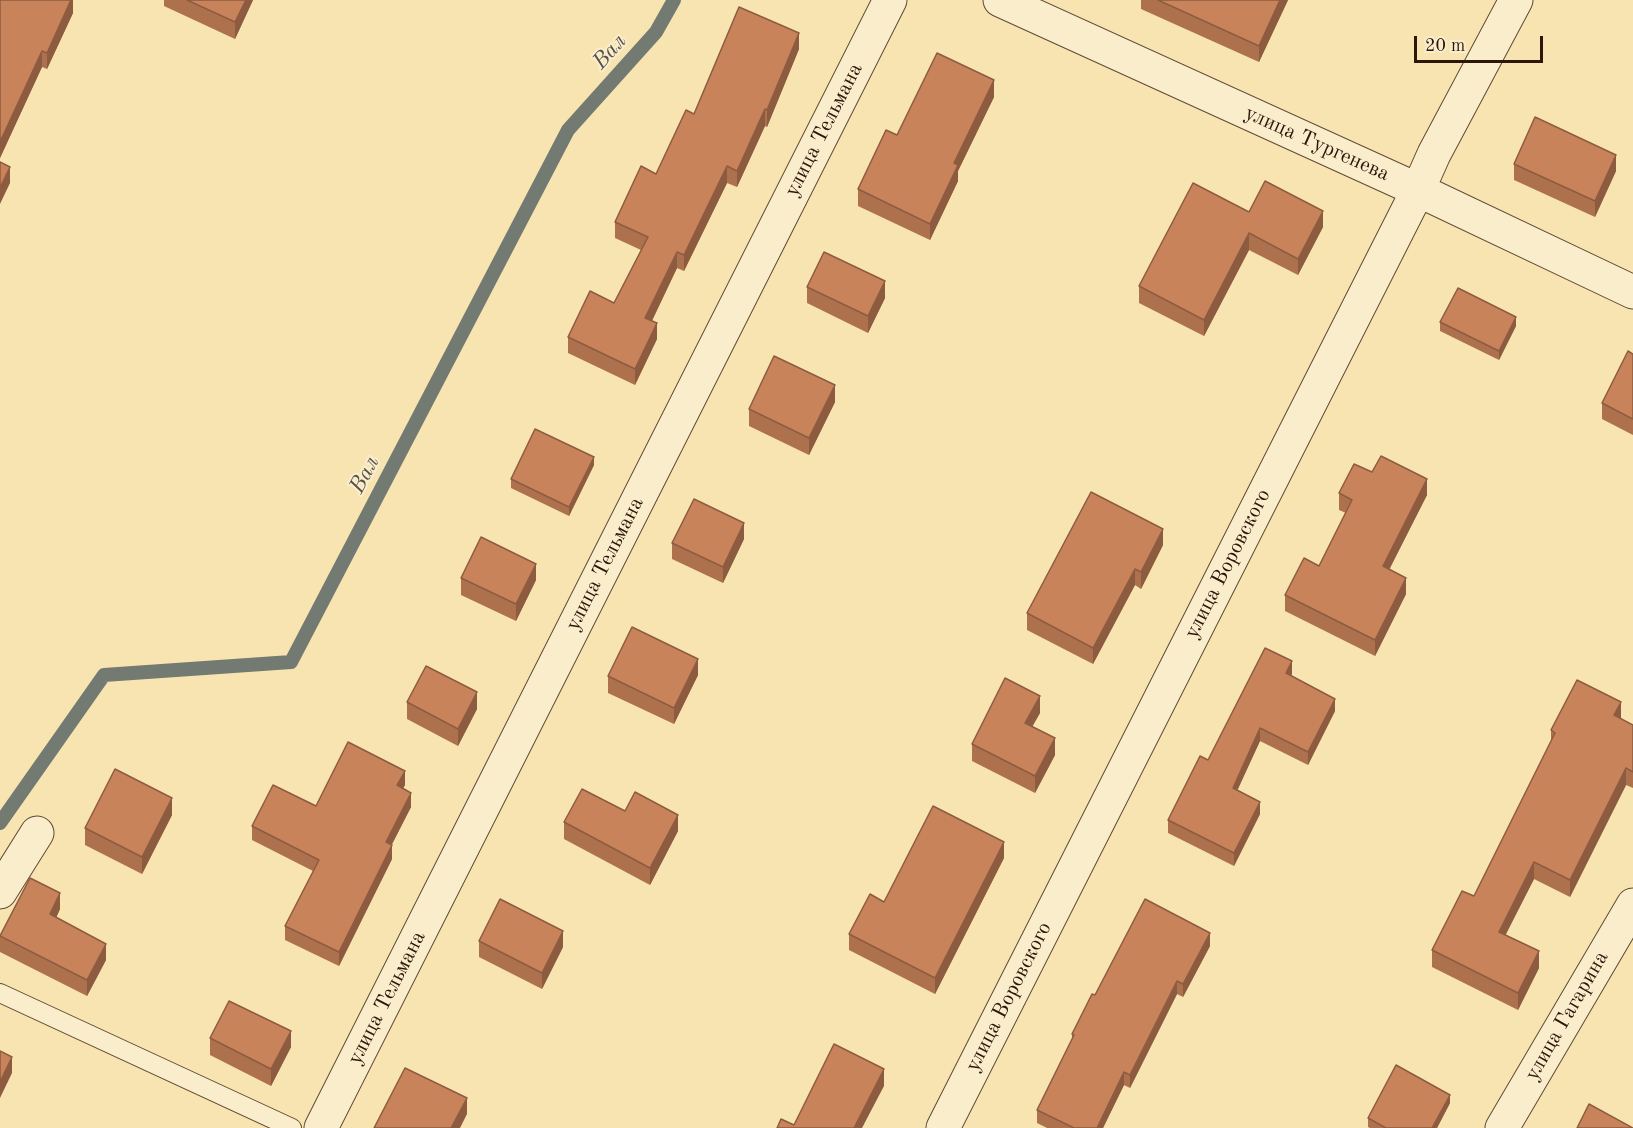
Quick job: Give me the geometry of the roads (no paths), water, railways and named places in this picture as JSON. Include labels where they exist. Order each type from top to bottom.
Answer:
[{"type":"street","name":"улица Тельмана","points":[[321,1128],[890,0]]},
{"type":"street","name":"улица Тургенева","points":[[1000,0],[1418,190],[1633,292]]},
{"type":"street","name":"улица Воровского","points":[[943,1128],[1418,190],[1434,154],[1516,0]]},
{"type":"street","points":[[0,892],[37,833]]},
{"type":"street","name":"улица Гагарина","points":[[1502,1128],[1633,905]]},
{"type":"lane","points":[[0,993],[292,1128]]},
{"type":"waterway","name":"Вал","points":[[0,823],[104,675],[291,662],[568,130],[656,32],[674,0]]}]
